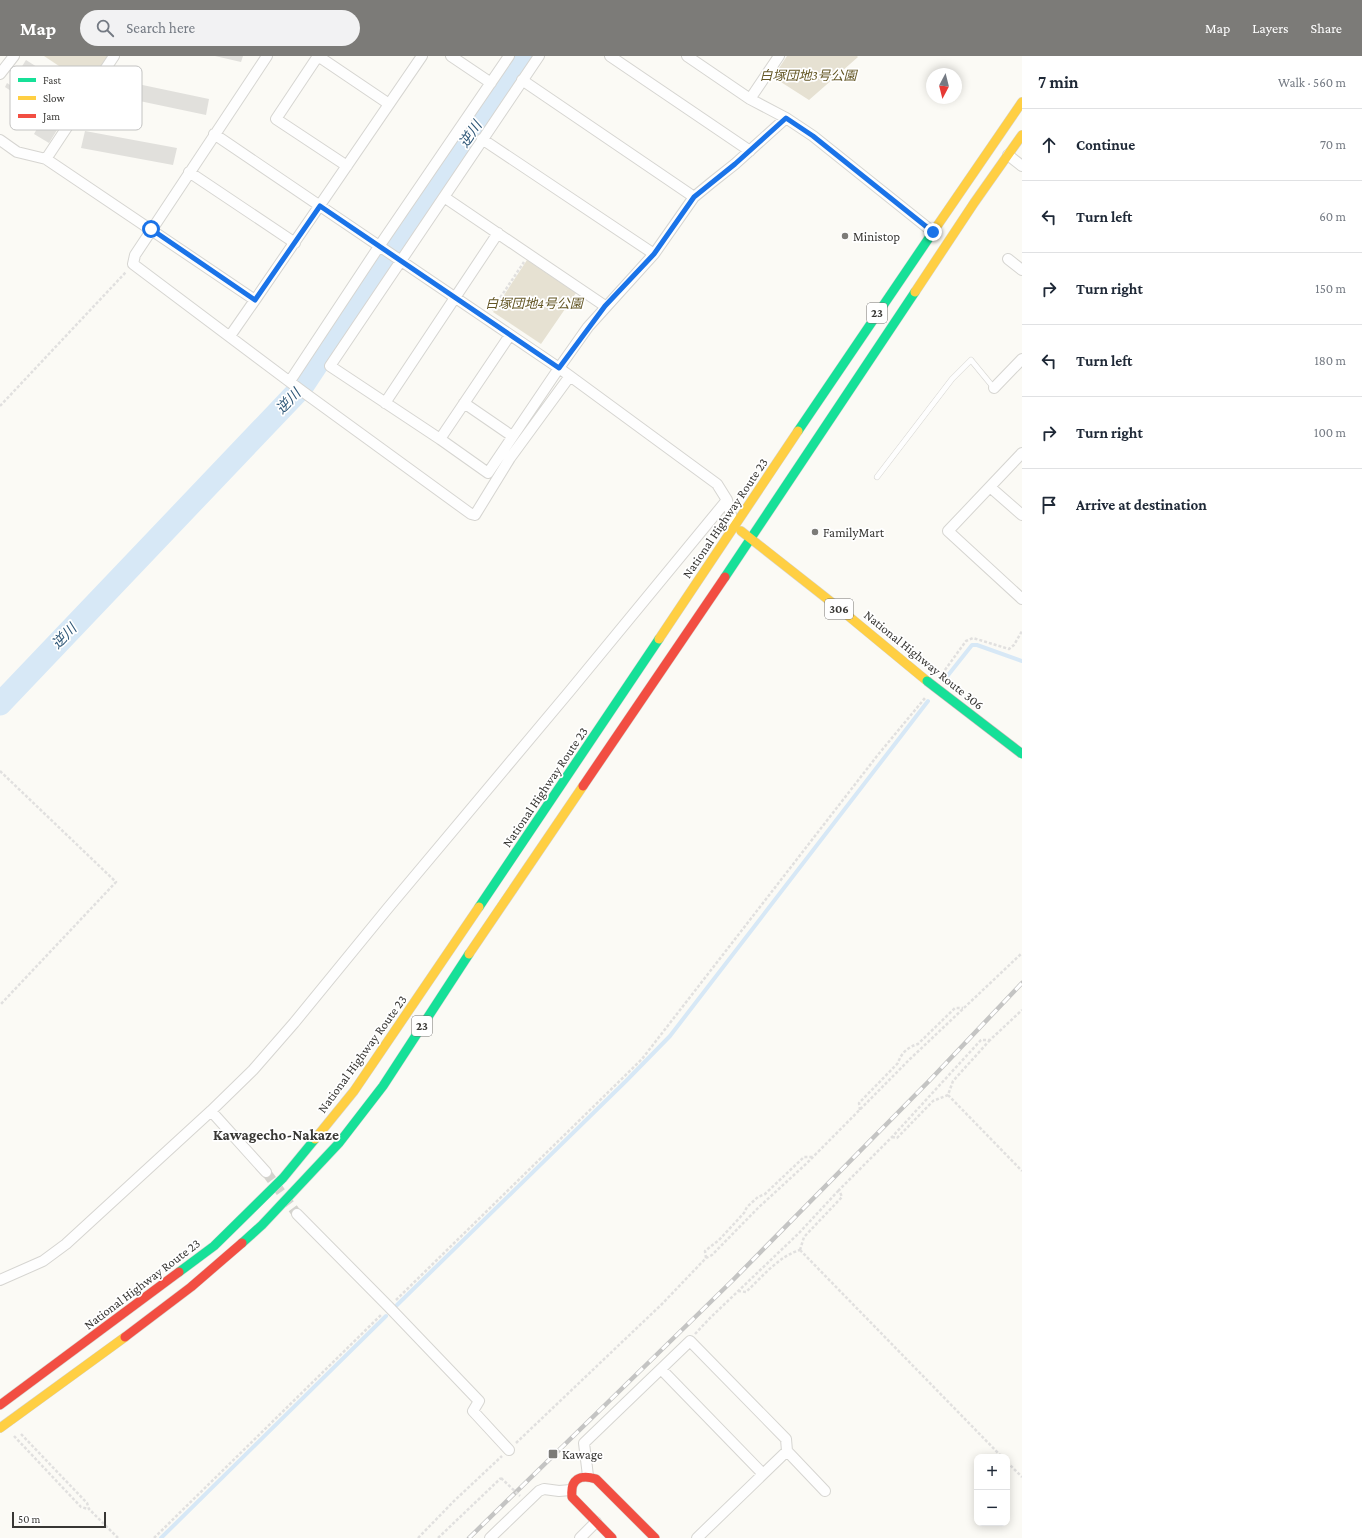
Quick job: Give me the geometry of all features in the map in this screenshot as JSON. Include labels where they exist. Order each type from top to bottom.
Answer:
[{"type":"main road","name":"National Highway Route 23","points":[[0,1405],[214,1246],[282,1178],[354,1091],[970,176],[1022,102]]},
{"type":"main road","name":"23","points":[[0,1428],[121,1340],[191,1287],[232,1253],[262,1226],[338,1143],[383,1086],[443,993],[1022,135]]},
{"type":"main road","name":"National Highway Route 306","points":[[734,526],[927,681],[1022,754]]},
{"type":"main road","points":[[612,1538],[572,1497],[570,1490],[572,1483],[578,1479],[588,1476],[596,1479],[655,1538]]},
{"type":"street","points":[[0,74],[14,56]]},
{"type":"street","points":[[107,66],[114,56]]},
{"type":"street","points":[[267,56],[151,229],[135,255],[133,264],[302,391],[470,514],[474,515],[510,458],[570,376]]},
{"type":"street","points":[[347,166],[276,119],[318,56],[389,104]]},
{"type":"street","points":[[230,336],[422,56]]},
{"type":"street","points":[[451,56],[491,83]]},
{"type":"street","points":[[292,383],[509,56]]},
{"type":"street","points":[[539,56],[444,197],[399,259],[330,366],[440,439],[488,473],[559,368],[605,306],[654,254],[694,197],[750,151],[786,118]]},
{"type":"street","points":[[610,56],[750,151]]},
{"type":"street","points":[[750,99],[779,56]]},
{"type":"street","points":[[693,58],[750,99],[786,118],[813,136],[933,232]]},
{"type":"street","points":[[522,80],[694,197]]},
{"type":"street","points":[[46,159],[65,130]]},
{"type":"street","points":[[214,134],[559,368],[717,484],[727,500],[734,526]]},
{"type":"street","points":[[482,139],[654,254]]},
{"type":"street","points":[[0,140],[17,152],[46,159],[255,300]]},
{"type":"street","points":[[1008,155],[1022,166]]},
{"type":"street","points":[[189,172],[295,243]]},
{"type":"street","points":[[444,197],[605,306]]},
{"type":"street","points":[[385,403],[498,233]]},
{"type":"street","points":[[1008,259],[1022,270]]},
{"type":"street","points":[[440,439],[510,335]]},
{"type":"street","points":[[994,388],[1022,359]]},
{"type":"street","points":[[464,403],[512,436]]},
{"type":"street","points":[[1022,453],[948,531],[1022,599]]},
{"type":"street","points":[[990,487],[1022,514]]},
{"type":"street","points":[[0,1280],[43,1261],[66,1244],[212,1111],[253,1070],[294,1024],[393,902],[727,500]]},
{"type":"street","points":[[212,1111],[266,1172]]},
{"type":"street","points":[[297,1214],[479,1401],[472,1411],[509,1450]]},
{"type":"street","points":[[588,1476],[584,1443],[690,1341],[786,1439],[787,1451],[825,1492]]},
{"type":"street","points":[[661,1369],[763,1474]]},
{"type":"street","points":[[697,1538],[787,1451]]},
{"type":"street","points":[[490,1538],[539,1491],[544,1489],[559,1491],[570,1490]]},
{"type":"street","points":[[580,1538],[596,1522]]},
{"type":"lane","points":[[877,477],[952,379],[971,360],[994,388]]},
{"type":"path","points":[[487,319],[529,254]]},
{"type":"path","points":[[0,406],[133,264]]},
{"type":"path","points":[[939,678],[966,641],[973,638],[1009,649],[1014,645],[1022,631]]},
{"type":"path","points":[[154,1538],[642,1059],[877,756],[926,697]]},
{"type":"path","points":[[0,771],[116,882],[0,1005]]},
{"type":"path","points":[[418,1538],[454,1501],[656,1309],[758,1208],[813,1157],[963,1008],[1022,953]]},
{"type":"path","points":[[860,1110],[859,1103],[898,1063],[900,1056],[911,1046],[918,1044],[955,1008],[963,1008]]},
{"type":"path","points":[[892,1137],[897,1138],[933,1101],[948,1095],[953,1081],[990,1040],[1022,1010]]},
{"type":"path","points":[[690,1341],[710,1318],[800,1233],[839,1190],[892,1137],[981,1040],[990,1040]]},
{"type":"path","points":[[948,1095],[1022,1171]]},
{"type":"path","points":[[706,1258],[705,1251],[724,1235],[744,1214],[747,1207],[758,1197],[765,1194],[804,1157],[813,1157]]},
{"type":"path","points":[[800,1250],[804,1237],[842,1197],[839,1190]]},
{"type":"path","points":[[738,1291],[746,1292],[783,1257],[791,1252],[800,1250]]},
{"type":"path","points":[[800,1250],[999,1454]]},
{"type":"path","points":[[11,1433],[81,1507],[89,1509]]},
{"type":"path","points":[[21,1434],[86,1503],[89,1509],[118,1538]]},
{"type":"path","points":[[1010,1465],[1022,1477]]},
{"type":"path","points":[[438,1538],[500,1478],[520,1496]]},
{"type":"green space","points":[[44,56],[108,56],[102,66],[59,66]]},
{"type":"green space","name":"白塚団地3号公園","points":[[787,56],[858,57],[809,100],[773,77]]},
{"type":"green space","name":"白塚団地4号公園","points":[[527,260],[576,293],[541,344],[493,312]]},
{"type":"building","points":[[215,56],[243,56],[241,62]]},
{"type":"building","points":[[26,60],[35,66],[22,66]]},
{"type":"building","points":[[7,83],[10,85],[10,90],[5,87]]},
{"type":"building","points":[[142,85],[209,99],[206,115],[142,102]]},
{"type":"building","points":[[36,130],[57,130],[49,143],[34,134]]},
{"type":"building","points":[[85,131],[177,148],[173,165],[81,148]]},
{"type":"waterway","name":"逆川","points":[[0,704],[302,387],[521,56]]},
{"type":"waterway","points":[[945,679],[972,645],[977,645],[1022,661]]},
{"type":"waterway","points":[[397,1305],[670,1036],[928,701]]},
{"type":"waterway","points":[[161,1538],[386,1316]]},
{"type":"tunnel","points":[[266,1172],[297,1214]]},
{"type":"railway","points":[[469,1538],[732,1281],[930,1080],[1022,983]]},
{"type":"traffic: fast","points":[[798,431],[935,229]]},
{"type":"traffic: fast","points":[[725,577],[915,292]]},
{"type":"traffic: fast","points":[[479,907],[659,639]]},
{"type":"traffic: fast","points":[[927,681],[1022,754]]},
{"type":"traffic: fast","points":[[242,1243],[262,1225],[339,1143],[383,1086],[469,954]]},
{"type":"traffic: fast","points":[[179,1272],[214,1246],[283,1178],[315,1139]]},
{"type":"traffic: slow","points":[[935,229],[1022,102]]},
{"type":"traffic: slow","points":[[915,292],[974,203],[1022,135]]},
{"type":"traffic: slow","points":[[659,639],[798,431]]},
{"type":"traffic: slow","points":[[741,531],[835,605],[927,681]]},
{"type":"traffic: slow","points":[[469,954],[583,786]]},
{"type":"traffic: slow","points":[[315,1139],[354,1091],[479,907]]},
{"type":"traffic: slow","points":[[0,1428],[125,1337]]},
{"type":"traffic: jam","points":[[583,786],[725,577]]},
{"type":"traffic: jam","points":[[125,1337],[191,1287],[242,1243]]},
{"type":"traffic: jam","points":[[0,1405],[179,1272]]},
{"type":"traffic: jam","points":[[612,1538],[572,1497],[574,1482],[577,1479],[585,1477],[596,1479],[655,1538]]},
{"type":"place","name":"Ministop","points":[[845,236]]},
{"type":"place","name":"FamilyMart","points":[[815,532]]},
{"type":"place","name":"Kawage","points":[[553,1454]]},
{"type":"district","name":"Kawagecho-Nakaze","points":[[276,1135]]},
{"type":"route","points":[[151,229],[255,300],[320,206],[380,245],[455,298],[559,368],[605,306],[654,254],[694,197],[735,164],[786,118],[813,136],[933,232]]}]
